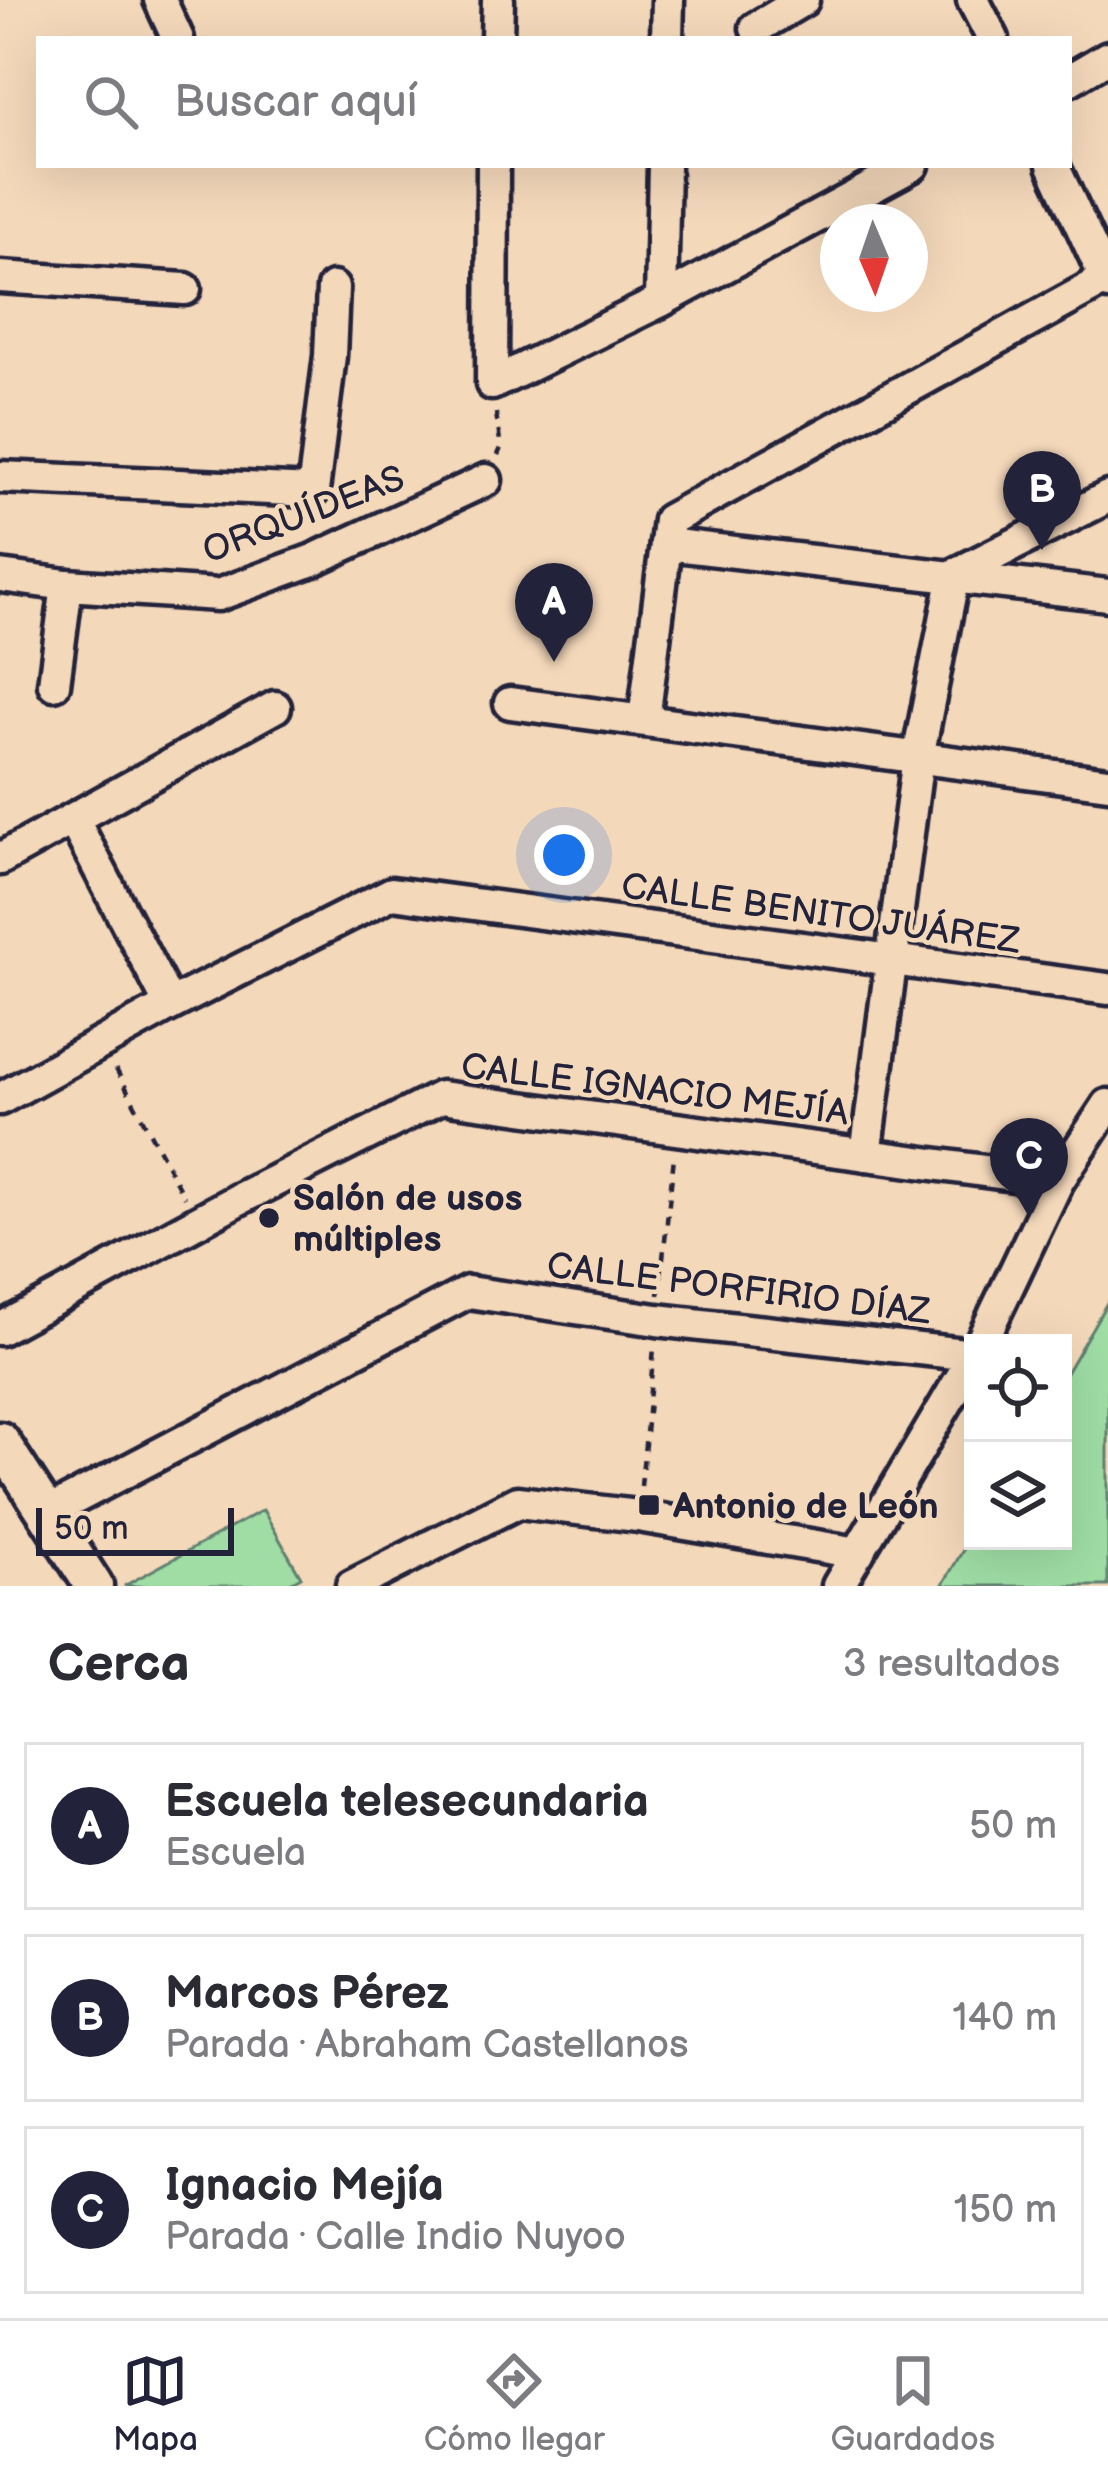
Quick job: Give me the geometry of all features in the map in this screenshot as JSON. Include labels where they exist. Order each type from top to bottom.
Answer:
[{"type":"street","points":[[160,0],[177,36]]},
{"type":"street","points":[[497,36],[498,0]]},
{"type":"street","points":[[667,36],[668,0]]},
{"type":"street","points":[[756,28],[803,0]]},
{"type":"street","points":[[974,0],[992,36]]},
{"type":"street","points":[[1072,78],[1108,57]]},
{"type":"street","points":[[486,168],[492,384],[661,301],[908,168]]},
{"type":"street","points":[[661,301],[664,168]]},
{"type":"street","points":[[644,720],[668,520],[1107,281],[1054,168]]},
{"type":"street","points":[[0,277],[185,290]]},
{"type":"street","points":[[0,477],[314,491],[333,288]]},
{"type":"street","name":"ORQUÍDEAS","points":[[0,576],[218,595],[313,560],[486,480]]},
{"type":"street","points":[[954,575],[1108,497]]},
{"type":"street","points":[[666,544],[1108,595]]},
{"type":"street","points":[[866,1155],[918,757],[954,575]]},
{"type":"street","points":[[54,685],[67,585]]},
{"type":"street","points":[[511,703],[1108,783]]},
{"type":"street","points":[[0,859],[275,706]]},
{"type":"street","points":[[73,819],[170,1005]]},
{"type":"street","name":"CALLE BENITO JUÁREZ","points":[[0,1099],[170,1005],[392,893],[1108,989]]},
{"type":"street","name":"CALLE IGNACIO MEJÍA","points":[[0,1329],[441,1097],[1058,1181]]},
{"type":"street","points":[[985,1334],[1058,1181],[1108,1105]]},
{"type":"street","name":"CALLE PORFIRIO DÍAZ","points":[[47,1513],[467,1292],[657,1320],[964,1355]]},
{"type":"street","points":[[838,1586],[964,1371]]},
{"type":"street","points":[[0,1442],[94,1586]]},
{"type":"street","points":[[352,1586],[518,1502],[638,1516],[858,1553]]},
{"type":"path","points":[[486,480],[501,448],[492,384]]},
{"type":"path","points":[[103,1043],[198,1223]]},
{"type":"green space","points":[[1108,1301],[1108,1586],[942,1586],[964,1548],[1072,1550],[1072,1363]]},
{"type":"green space","points":[[263,1510],[301,1577],[285,1586],[124,1586]]},
{"type":"place","name":"Marcos Pérez","points":[[1042,550]]},
{"type":"place","name":"Escuela telesecundaria","points":[[554,662]]},
{"type":"place","name":"Ignacio Mejía","points":[[1029,1217]]},
{"type":"place","name":"Salón de usos múltiples","points":[[269,1218]]},
{"type":"place","name":"Antonio de León","points":[[649,1505]]}]
